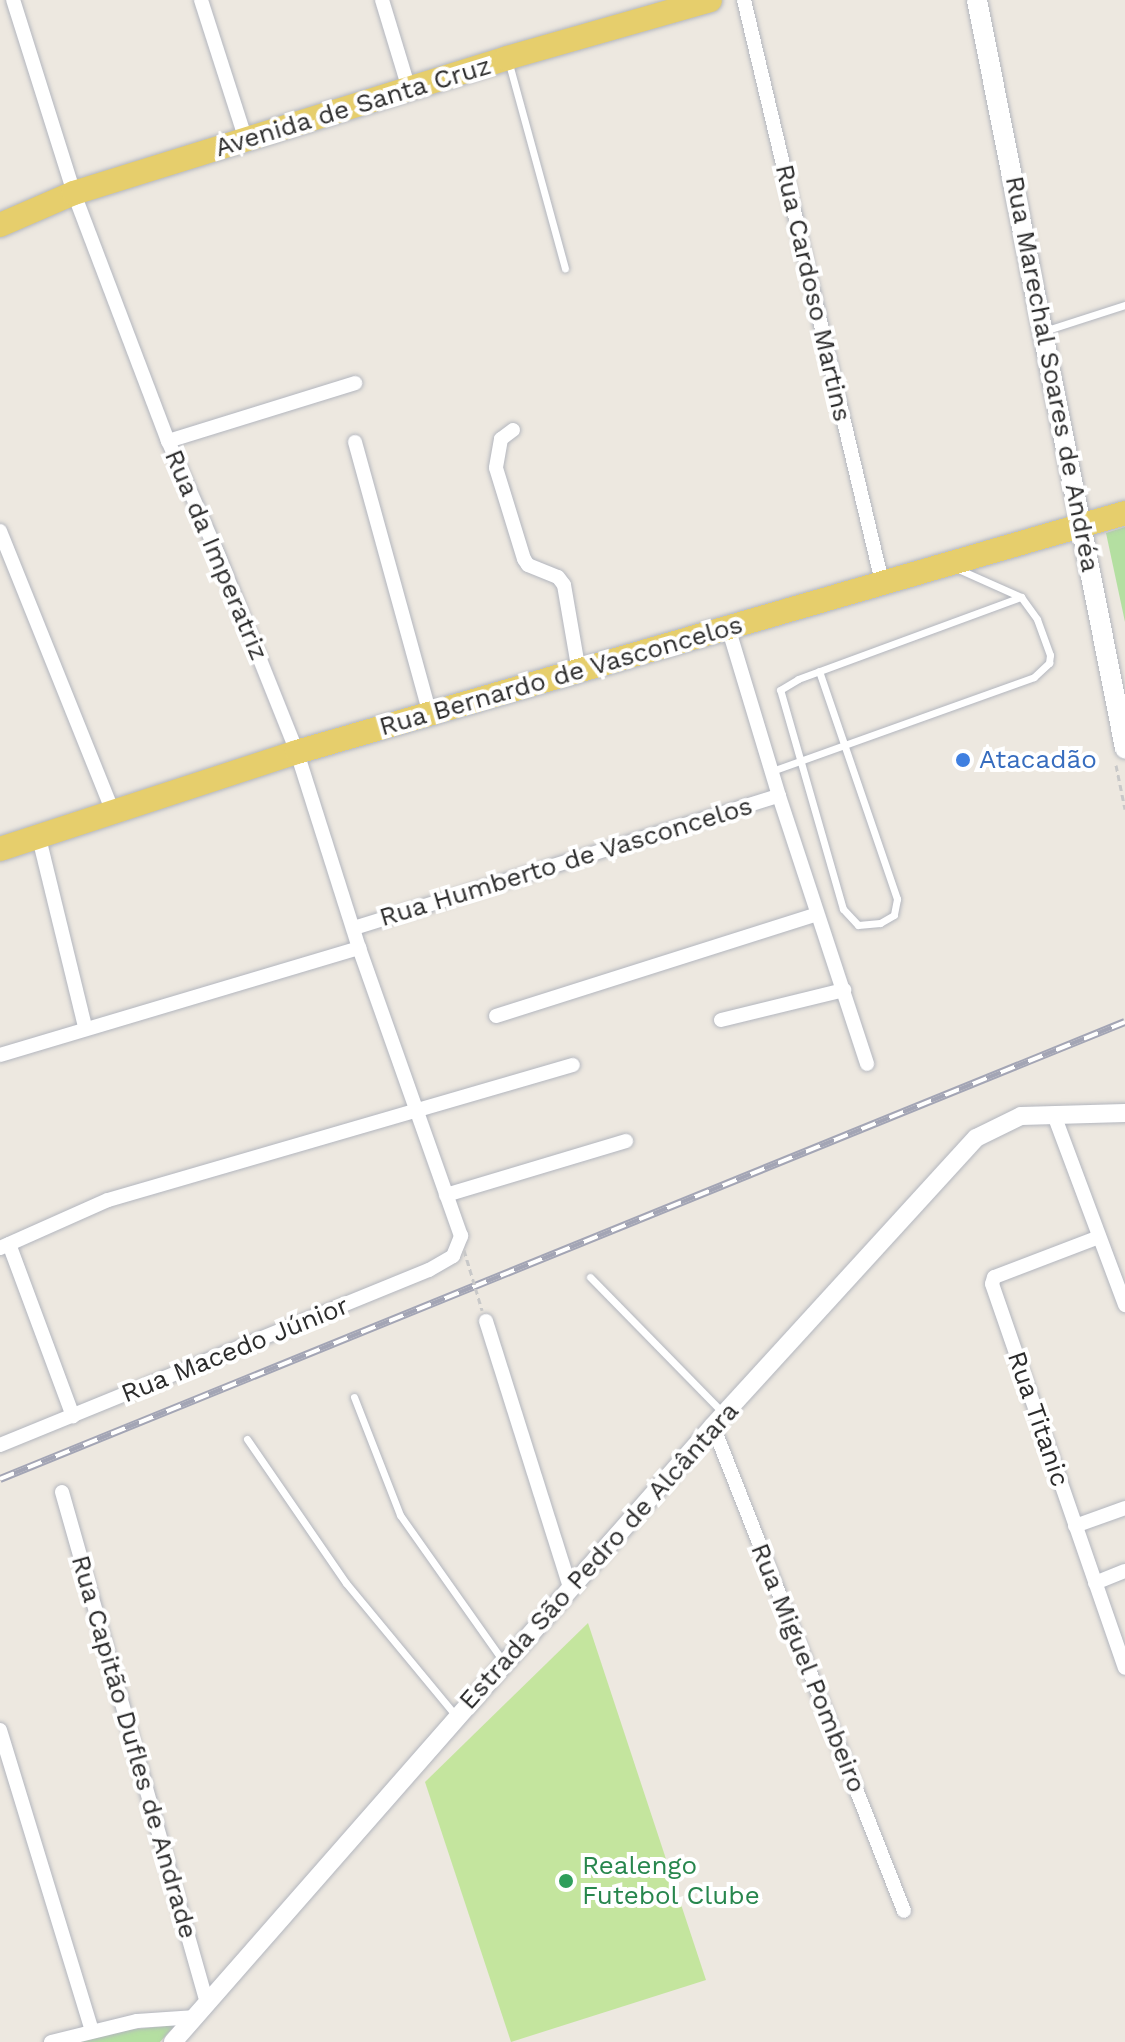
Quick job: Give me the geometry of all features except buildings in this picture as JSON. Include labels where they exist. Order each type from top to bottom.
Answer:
[{"type":"main road","name":"Avenida de Santa Cruz","points":[[0,225],[74,193],[507,58],[710,0]]},
{"type":"main road","name":"Rua Marechal Soares de Andréa","points":[[977,0],[1125,748]]},
{"type":"main road","name":"Rua Bernardo de Vasconcelos","points":[[0,849],[297,752],[728,627],[883,586],[1125,513]]},
{"type":"street","name":"Rua da Imperatriz","points":[[13,0],[74,193],[168,441],[219,557],[297,752],[359,948],[462,1246]]},
{"type":"street","points":[[201,0],[246,140]]},
{"type":"street","points":[[382,0],[409,89]]},
{"type":"street","name":"Rua Cardoso Martins","points":[[744,0],[883,586]]},
{"type":"street","points":[[168,441],[355,383]]},
{"type":"street","points":[[513,430],[501,439],[496,468],[524,559],[528,565],[558,577],[564,585],[579,672]]},
{"type":"street","points":[[355,442],[430,715]]},
{"type":"street","points":[[0,531],[114,814]]},
{"type":"street","points":[[728,627],[771,772],[867,1064]]},
{"type":"street","name":"Rua Humberto de Vasconcelos","points":[[354,928],[779,796]]},
{"type":"street","points":[[39,838],[85,1027]]},
{"type":"street","points":[[496,1016],[817,914]]},
{"type":"street","points":[[0,1055],[85,1027],[359,948]]},
{"type":"street","points":[[721,1020],[844,990]]},
{"type":"street","points":[[73,1416],[5,1246],[108,1200],[573,1065]]},
{"type":"street","name":"Estrada São Pedro de Alcântara","points":[[173,2042],[718,1420],[976,1138],[996,1125],[1021,1116],[1125,1113]]},
{"type":"street","points":[[1054,1115],[1125,1305]]},
{"type":"street","points":[[446,1195],[626,1141]]},
{"type":"street","name":"Rua Titanic","points":[[1099,1237],[992,1280],[1125,1668]]},
{"type":"street","name":"Rua Macedo Júnior","points":[[0,1445],[429,1270],[453,1256],[462,1246]]},
{"type":"street","points":[[484,1316],[570,1588]]},
{"type":"street","name":"Rua Miguel Pombeiro","points":[[718,1420],[904,1911]]},
{"type":"street","name":"Rua Capitão Dufles de Andrade","points":[[62,1492],[202,2010]]},
{"type":"street","points":[[1075,1526],[1125,1508]]},
{"type":"street","points":[[1095,1583],[1125,1571]]},
{"type":"street","points":[[0,1730],[92,2030]]},
{"type":"street","points":[[51,2042],[92,2030],[202,2010]]},
{"type":"lane","points":[[507,58],[565,268]]},
{"type":"lane","points":[[1044,331],[1125,305]]},
{"type":"lane","points":[[771,772],[1034,677],[1049,663],[1050,655],[1037,619],[1021,597],[951,566]]},
{"type":"lane","points":[[819,671],[897,899],[894,915],[880,923],[858,925],[843,909],[780,690],[819,671],[1021,597]]},
{"type":"lane","points":[[590,1277],[718,1420]]},
{"type":"lane","points":[[354,1397],[400,1515],[504,1663]]},
{"type":"lane","points":[[247,1439],[346,1583],[456,1716]]},
{"type":"path","points":[[462,1246],[484,1316]]},
{"type":"green space","points":[[1125,527],[1125,622],[1106,533]]},
{"type":"green space","name":"Realengo Futebol Clube","points":[[588,1623],[706,1980],[511,2042],[425,1782]]},
{"type":"green space","points":[[175,2025],[160,2042],[72,2042],[109,2032]]},
{"type":"railway","points":[[0,1479],[1125,1022]]},
{"type":"place","name":"Atacadão","points":[[963,760]]},
{"type":"place","name":"Realengo Futebol Clube","points":[[566,1881]]}]
